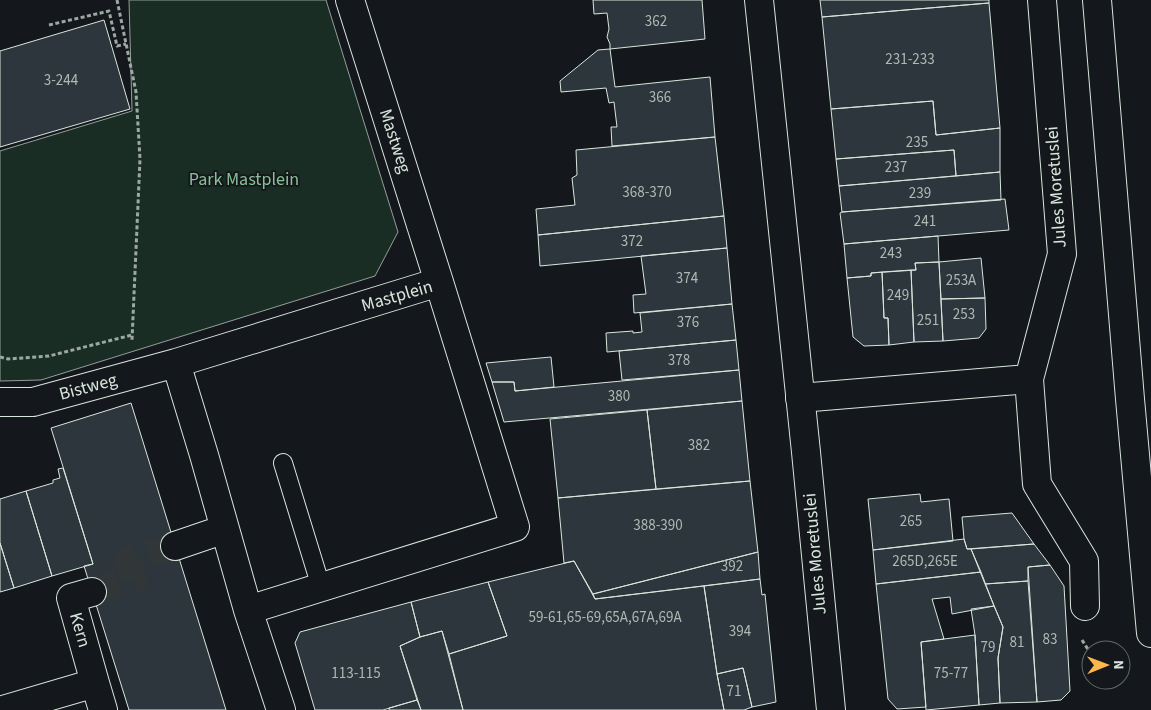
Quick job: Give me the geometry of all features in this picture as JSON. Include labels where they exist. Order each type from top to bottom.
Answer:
[{"type":"main road","name":"Mastweg","points":[[350,0],[440,282]]},
{"type":"main road","name":"Jules Moretuslei","points":[[759,0],[831,710]]},
{"type":"main road","name":"Jules Moretuslei","points":[[1042,0],[1062,254],[1029,379],[1038,484],[1084,561],[1086,606]]},
{"type":"main road","points":[[1096,0],[1151,633]]},
{"type":"main road","name":"Mastplein","points":[[176,363],[440,282],[515,527],[248,610]]},
{"type":"main road","points":[[176,363],[248,610],[281,710]]},
{"type":"main road","name":"Bistweg","points":[[0,402],[32,402],[176,363]]},
{"type":"main road","points":[[800,398],[1029,379]]},
{"type":"main road","points":[[175,546],[225,529]]},
{"type":"main road","name":"Kern","points":[[92,592],[71,598],[103,710]]},
{"type":"main road","points":[[3,710],[95,683]]},
{"type":"lane","points":[[283,463],[321,587]]},
{"type":"path","points":[[117,0],[136,92],[140,159],[130,375]]},
{"type":"path","points":[[49,25],[109,11],[117,46],[126,44]]},
{"type":"path","points":[[0,357],[8,359],[49,356],[132,334]]},
{"type":"green space","name":"Park Mastplein","points":[[129,0],[326,0],[398,232],[375,276],[41,380],[0,381],[0,151],[132,111]]},
{"type":"building","points":[[593,0],[702,0],[705,39],[610,49],[607,37],[609,29],[607,13],[594,14]]},
{"type":"building","points":[[820,0],[989,0],[989,3],[822,17]]},
{"type":"building","points":[[989,3],[1000,128],[936,135],[933,101],[831,109],[822,17]]},
{"type":"building","points":[[104,20],[130,109],[0,147],[0,51]]},
{"type":"building","points":[[610,49],[615,87],[710,77],[715,137],[612,146],[611,127],[617,127],[614,102],[609,103],[606,88],[561,92],[560,81],[598,50]]},
{"type":"building","points":[[933,101],[936,135],[1000,128],[1000,172],[956,176],[954,150],[836,159],[831,109]]},
{"type":"building","points":[[715,137],[724,216],[538,235],[536,209],[575,205],[572,178],[577,175],[576,150]]},
{"type":"building","points":[[954,150],[956,176],[839,186],[836,159]]},
{"type":"building","points":[[1000,172],[1001,200],[842,212],[839,186]]},
{"type":"building","points":[[1005,199],[1009,230],[844,244],[840,213],[842,212]]},
{"type":"building","points":[[724,216],[727,248],[540,266],[538,235]]},
{"type":"building","points":[[938,236],[939,262],[915,263],[916,270],[871,273],[871,276],[847,278],[844,244]]},
{"type":"building","points":[[727,248],[732,304],[634,313],[633,295],[646,294],[641,256]]},
{"type":"building","points":[[981,258],[985,298],[941,299],[939,262]]},
{"type":"building","points":[[939,262],[943,341],[914,342],[911,270],[916,270],[915,263]]},
{"type":"building","points":[[911,270],[914,342],[889,345],[888,318],[884,318],[882,272]]},
{"type":"building","points":[[882,272],[884,318],[888,318],[889,345],[864,346],[853,337],[847,278],[871,276],[871,273]]},
{"type":"building","points":[[985,298],[986,329],[979,338],[943,341],[941,299]]},
{"type":"building","points":[[732,304],[736,340],[607,352],[606,333],[642,332],[640,313]]},
{"type":"building","points":[[736,340],[739,370],[622,380],[619,351]]},
{"type":"building","points":[[551,357],[554,387],[515,391],[514,382],[492,382],[486,363]]},
{"type":"building","points":[[739,370],[742,401],[504,422],[492,382],[514,382],[515,391]]},
{"type":"building","points":[[742,401],[750,481],[656,489],[647,410]]},
{"type":"building","points":[[131,403],[226,710],[129,710],[84,566],[93,564],[51,428]]},
{"type":"building","points":[[647,410],[656,489],[558,498],[550,419]]},
{"type":"building","points":[[63,468],[93,564],[52,576],[26,491],[53,483],[53,480],[60,478],[58,469]]},
{"type":"building","points":[[750,481],[758,552],[593,594],[574,561],[564,563],[558,498]]},
{"type":"building","points":[[26,491],[52,576],[14,588],[0,543],[0,499]]},
{"type":"building","points":[[920,494],[921,502],[949,499],[953,541],[873,550],[868,499]]},
{"type":"building","points":[[1012,513],[1034,544],[967,549],[962,517]]},
{"type":"building","points":[[964,539],[967,549],[971,549],[981,572],[876,584],[873,550]]},
{"type":"building","points":[[0,543],[14,588],[0,592]]},
{"type":"building","points":[[1034,544],[1050,565],[1028,567],[1028,581],[985,584],[971,549]]},
{"type":"building","points":[[758,552],[760,579],[595,599],[593,594]]},
{"type":"building","points":[[574,561],[595,599],[704,586],[724,710],[463,710],[449,654],[507,636],[488,582]]},
{"type":"building","points":[[1050,565],[1064,586],[1070,691],[1061,700],[1037,702],[1028,567]]},
{"type":"building","points":[[981,572],[994,606],[952,614],[950,597],[932,599],[944,639],[921,642],[926,707],[897,709],[888,699],[876,584]]},
{"type":"building","points":[[760,579],[762,595],[765,594],[776,702],[752,707],[743,668],[717,674],[704,586]]},
{"type":"building","points":[[1028,581],[1037,702],[1000,703],[998,658],[1003,627],[985,584]]},
{"type":"building","points":[[488,582],[507,636],[449,654],[442,631],[420,637],[411,602]]},
{"type":"building","points":[[411,602],[420,637],[400,646],[417,700],[383,710],[315,710],[295,643],[300,632]]},
{"type":"building","points":[[994,606],[1003,627],[998,658],[1000,703],[979,705],[975,635],[971,609]]},
{"type":"building","points":[[442,631],[463,710],[421,710],[400,646],[420,637]]},
{"type":"building","points":[[975,635],[979,705],[926,710],[921,642]]},
{"type":"building","points":[[743,668],[752,707],[744,710],[724,710],[717,674]]},
{"type":"building","points":[[417,700],[421,710],[389,710],[389,708]]},
{"type":"tunnel","points":[[92,592],[133,579],[128,560],[175,546]]}]
